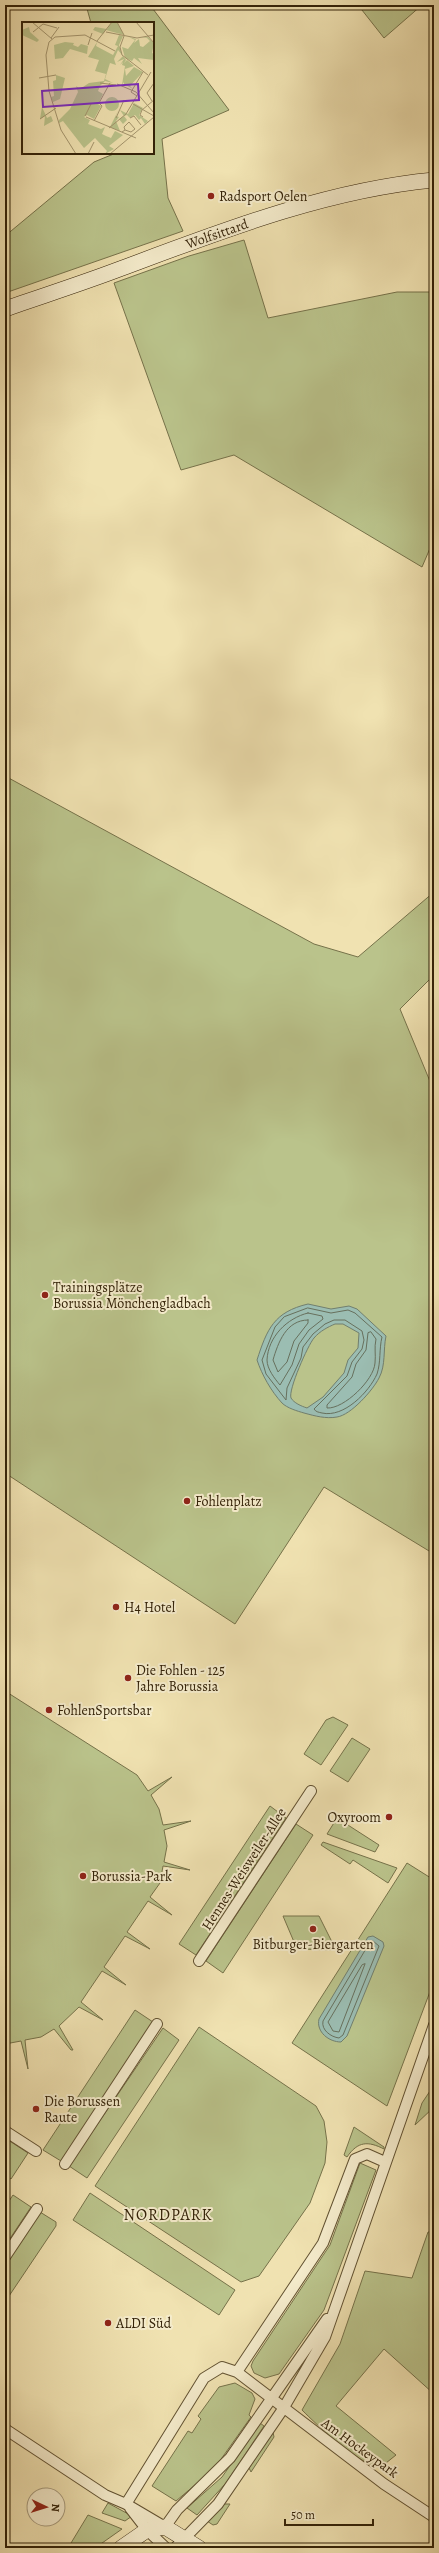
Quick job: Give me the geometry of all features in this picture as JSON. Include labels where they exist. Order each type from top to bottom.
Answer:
[{"type":"street","name":"Wolfsittard","points":[[5,308],[216,232],[322,201],[409,182],[434,180]]},
{"type":"street","name":"Hennes-Weisweiler-Allee","points":[[199,1961],[311,1791]]},
{"type":"street","points":[[65,2164],[157,2024]]},
{"type":"street","points":[[179,2543],[218,2504],[283,2409],[325,2336],[434,2025]]},
{"type":"street","points":[[5,2131],[36,2151]]},
{"type":"street","points":[[126,2504],[204,2378],[222,2367],[237,2372],[323,2243],[355,2159],[367,2154],[385,2162]]},
{"type":"street","points":[[5,2257],[37,2209]]},
{"type":"street","points":[[121,2548],[147,2530],[164,2526],[177,2510],[230,2458],[271,2397],[335,2308]]},
{"type":"street","name":"Am Hockeypark","points":[[237,2372],[271,2397],[283,2409],[384,2484],[434,2517]]},
{"type":"street","points":[[5,2429],[105,2495],[126,2504],[164,2526],[179,2543],[199,2548]]},
{"type":"street","points":[[126,2504],[147,2530],[166,2548]]},
{"type":"green space","points":[[86,5],[150,5],[229,110],[162,139],[168,198],[183,231],[5,293],[5,236],[94,162],[114,154],[154,154],[154,22],[91,22]]},
{"type":"green space","points":[[358,5],[422,5],[384,38]]},
{"type":"green space","points":[[244,240],[268,318],[397,292],[434,292],[434,539],[422,567],[234,455],[181,470],[114,283],[189,256]]},
{"type":"green space","points":[[5,776],[314,944],[358,957],[434,892],[434,975],[400,1009],[434,1091],[434,1554],[324,1487],[235,1624],[5,1473]]},
{"type":"green space","name":"Borussia-Park","points":[[5,1691],[137,1775],[148,1791],[172,1777],[151,1795],[159,1809],[163,1825],[191,1821],[164,1830],[167,1846],[164,1862],[190,1870],[163,1866],[160,1883],[150,1897],[172,1915],[148,1901],[127,1932],[150,1949],[125,1936],[104,1967],[126,1985],[102,1971],[81,2002],[103,2020],[79,2007],[59,2026],[73,2050],[71,2050],[54,2029],[41,2037],[25,2040],[28,2069],[21,2041],[5,2044]]},
{"type":"green space","points":[[333,1717],[348,1725],[321,1765],[304,1754],[326,1720]]},
{"type":"green space","points":[[352,1738],[370,1749],[348,1782],[330,1771]]},
{"type":"green space","points":[[270,1806],[286,1818],[196,1955],[179,1944]]},
{"type":"green space","points":[[337,1818],[379,1845],[375,1852],[327,1834]]},
{"type":"green space","points":[[296,1824],[313,1835],[223,1973],[206,1961]]},
{"type":"green space","points":[[323,1842],[397,1868],[388,1883],[353,1860],[350,1864],[321,1845]]},
{"type":"green space","points":[[407,1863],[434,1880],[434,1981],[387,2106],[292,2043]]},
{"type":"green space","points":[[283,1916],[319,1916],[336,1950],[297,1949]]},
{"type":"green space","points":[[135,2010],[153,2022],[61,2161],[43,2150]]},
{"type":"green space","points":[[199,2027],[316,2106],[324,2121],[327,2142],[325,2163],[310,2203],[259,2276],[241,2282],[95,2186]]},
{"type":"green space","points":[[163,2028],[179,2040],[87,2178],[69,2166]]},
{"type":"green space","points":[[434,2085],[434,2107],[415,2125],[422,2103]]},
{"type":"green space","points":[[354,2127],[384,2147],[384,2149],[378,2146],[364,2144],[355,2148],[347,2157],[344,2155]]},
{"type":"green space","points":[[5,2138],[28,2153],[11,2179],[5,2175]]},
{"type":"green space","points":[[360,2163],[376,2170],[324,2310],[279,2374],[265,2378],[254,2373],[251,2366],[253,2361],[330,2245]]},
{"type":"green space","points":[[90,2193],[235,2290],[219,2315],[73,2220]]},
{"type":"green space","points":[[13,2195],[31,2207],[5,2246],[5,2207]]},
{"type":"green space","points":[[40,2212],[56,2222],[56,2226],[5,2302],[5,2265]]},
{"type":"green space","points":[[428,2232],[434,2232],[434,2394],[384,2349],[336,2406],[396,2455],[381,2467],[372,2465],[351,2453],[302,2410],[340,2344],[365,2271],[412,2278]]},
{"type":"green space","points":[[235,2383],[252,2393],[255,2399],[249,2415],[251,2417],[214,2469],[176,2501],[152,2486],[188,2431],[192,2433],[201,2419],[198,2416],[219,2387]]},
{"type":"green space","points":[[260,2423],[264,2426],[226,2483],[197,2515],[187,2508],[222,2477]]},
{"type":"green space","points":[[273,2432],[274,2437],[251,2472],[249,2468]]},
{"type":"green space","points":[[108,2503],[132,2516],[125,2521],[102,2513]]},
{"type":"green space","points":[[224,2504],[230,2504],[217,2524],[213,2525],[207,2521]]},
{"type":"green space","points":[[88,2515],[122,2529],[95,2548],[68,2548]]},
{"type":"water","points":[[308,1304],[331,1309],[349,1306],[357,1309],[386,1336],[384,1363],[379,1378],[372,1389],[361,1401],[349,1412],[343,1415],[333,1418],[320,1417],[292,1409],[282,1403],[267,1383],[261,1371],[257,1360],[264,1339],[274,1323],[280,1317],[296,1307]],"holes":[[[335,1324],[343,1324],[359,1333],[358,1348],[348,1360],[344,1373],[323,1397],[307,1408],[298,1404],[291,1398],[292,1386],[311,1342],[321,1331]]]},
{"type":"water","points":[[373,1936],[383,1942],[384,1946],[347,2036],[341,2042],[336,2042],[321,2032],[319,2028],[319,2019],[368,1937]]},
{"type":"place","name":"Radsport Oelen","points":[[211,196]]},
{"type":"place","name":"Trainingsplätze Borussia Mönchengladbach","points":[[45,1295]]},
{"type":"place","name":"Fohlenplatz","points":[[187,1501]]},
{"type":"place","name":"H4 Hotel","points":[[116,1607]]},
{"type":"place","name":"Die Fohlen - 125 Jahre Borussia","points":[[128,1678]]},
{"type":"place","name":"FohlenSportsbar","points":[[49,1710]]},
{"type":"place","name":"Oxyroom","points":[[389,1817]]},
{"type":"place","name":"Borussia-Park","points":[[83,1876]]},
{"type":"place","name":"Bitburger-Biergarten","points":[[313,1929]]},
{"type":"place","name":"Die Borussen Raute","points":[[36,2109]]},
{"type":"place","name":"ALDI Süd","points":[[108,2323]]},
{"type":"district","name":"NORDPARK","points":[[168,2215]]}]
